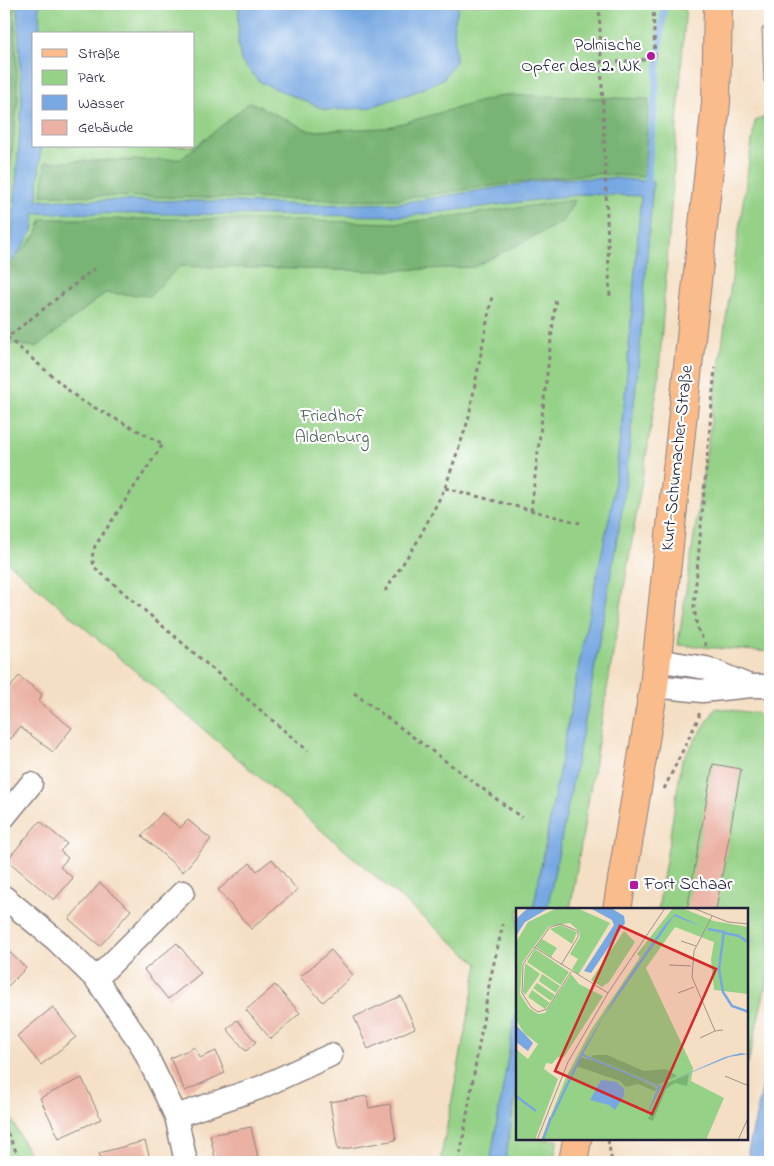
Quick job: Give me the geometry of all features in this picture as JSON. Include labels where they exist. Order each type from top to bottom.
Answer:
[{"type":"main road","name":"Kurt-Schumacher-Straße","points":[[617,908],[655,673],[716,103],[718,4]]},
{"type":"main road","points":[[573,1162],[577,1141]]},
{"type":"street","points":[[655,673],[702,691],[761,686]]},
{"type":"street","points":[[4,816],[31,784]]},
{"type":"street","points":[[96,979],[182,892]]},
{"type":"street","points":[[4,897],[56,940],[96,979],[141,1044],[176,1116],[186,1162]]},
{"type":"street","points":[[176,1116],[259,1088],[331,1055]]},
{"type":"path","points":[[599,4],[610,298]]},
{"type":"path","points":[[601,63],[655,59],[652,4]]},
{"type":"path","points":[[98,266],[5,338],[80,400],[163,444],[95,546],[92,557],[94,567],[308,751]]},
{"type":"path","points":[[385,590],[417,542],[445,488],[468,421],[492,296]]},
{"type":"path","points":[[531,511],[556,297]]},
{"type":"path","points":[[445,488],[580,523]]},
{"type":"path","points":[[354,693],[522,818]]},
{"type":"path","points":[[458,1162],[490,980],[503,924]]},
{"type":"path","points":[[4,1126],[21,1162]]},
{"type":"path","points":[[608,1141],[612,1162]]},
{"type":"green space","name":"Friedhof Aldenburg","points":[[4,4],[686,4],[658,385],[570,908],[516,908],[516,1141],[558,1141],[553,1162],[440,1162],[478,964],[4,559]]},
{"type":"green space","points":[[4,4],[14,4],[18,100],[9,176],[8,236],[4,241]]},
{"type":"green space","points":[[504,95],[649,99],[644,177],[600,174],[548,178],[398,199],[342,200],[42,195],[45,162],[181,159],[250,102],[310,131],[385,128]]},
{"type":"green space","points":[[770,115],[770,652],[678,645],[755,121]]},
{"type":"green space","points":[[575,200],[562,222],[474,267],[377,271],[180,266],[150,296],[105,293],[37,347],[4,343],[4,269],[36,235],[42,219],[219,219],[401,223]]},
{"type":"green space","points":[[716,708],[770,715],[770,967],[749,1060],[749,908],[658,908],[682,760]]},
{"type":"green space","points":[[4,1104],[33,1162],[4,1162]]},
{"type":"water","points":[[17,4],[39,4],[40,32],[32,32],[32,148],[41,148],[37,200],[208,201],[309,205],[400,203],[553,179],[614,178],[653,182],[639,358],[623,504],[589,701],[547,908],[533,908],[585,632],[612,504],[625,395],[641,196],[585,194],[408,216],[35,213],[33,231],[14,259],[4,269],[4,247],[12,238],[22,101]]},
{"type":"water","points":[[239,4],[459,4],[454,25],[456,61],[444,78],[420,90],[368,108],[326,110],[260,82],[241,61],[238,42]]},
{"type":"water","points":[[516,1011],[516,1093],[505,1162],[490,1162]]},
{"type":"water","points":[[770,1054],[770,1162],[749,1162],[748,1151]]},
{"type":"building","points":[[762,28],[770,28],[770,82],[764,82]]},
{"type":"building","points":[[19,676],[42,694],[39,702],[72,728],[53,752],[20,727],[11,739],[4,733],[4,696]]},
{"type":"building","points":[[713,764],[741,769],[716,908],[687,908]]},
{"type":"building","points":[[162,813],[180,828],[188,820],[211,839],[183,872],[142,836]]},
{"type":"building","points":[[40,821],[67,844],[60,851],[68,858],[60,867],[73,878],[54,900],[7,860]]},
{"type":"building","points":[[272,859],[297,890],[251,929],[218,890],[250,863],[257,871]]},
{"type":"building","points":[[100,883],[131,910],[100,946],[69,919]]},
{"type":"building","points":[[177,943],[201,973],[168,999],[144,970]]},
{"type":"building","points":[[4,947],[26,968],[4,990]]},
{"type":"building","points":[[331,950],[353,975],[323,1002],[300,977]]},
{"type":"building","points":[[275,985],[300,1013],[271,1039],[246,1010]]},
{"type":"building","points":[[401,996],[415,1028],[368,1049],[354,1017]]},
{"type":"building","points":[[53,1007],[76,1037],[41,1065],[17,1036]]},
{"type":"building","points":[[237,1020],[256,1042],[246,1051],[227,1029]]},
{"type":"building","points":[[195,1047],[200,1058],[216,1051],[225,1073],[185,1091],[170,1058]]},
{"type":"building","points":[[82,1078],[101,1119],[59,1138],[40,1098]]},
{"type":"building","points":[[367,1096],[369,1108],[390,1104],[396,1140],[338,1150],[330,1102]]},
{"type":"building","points":[[251,1127],[259,1162],[216,1162],[210,1135]]},
{"type":"building","points":[[145,1141],[151,1162],[102,1162],[99,1153]]},
{"type":"waterway","points":[[646,190],[664,4]]},
{"type":"place","name":"Polnische Opfer des 2. WK","points":[[651,56]]},
{"type":"place","name":"Fort Schaar","points":[[634,885]]}]
